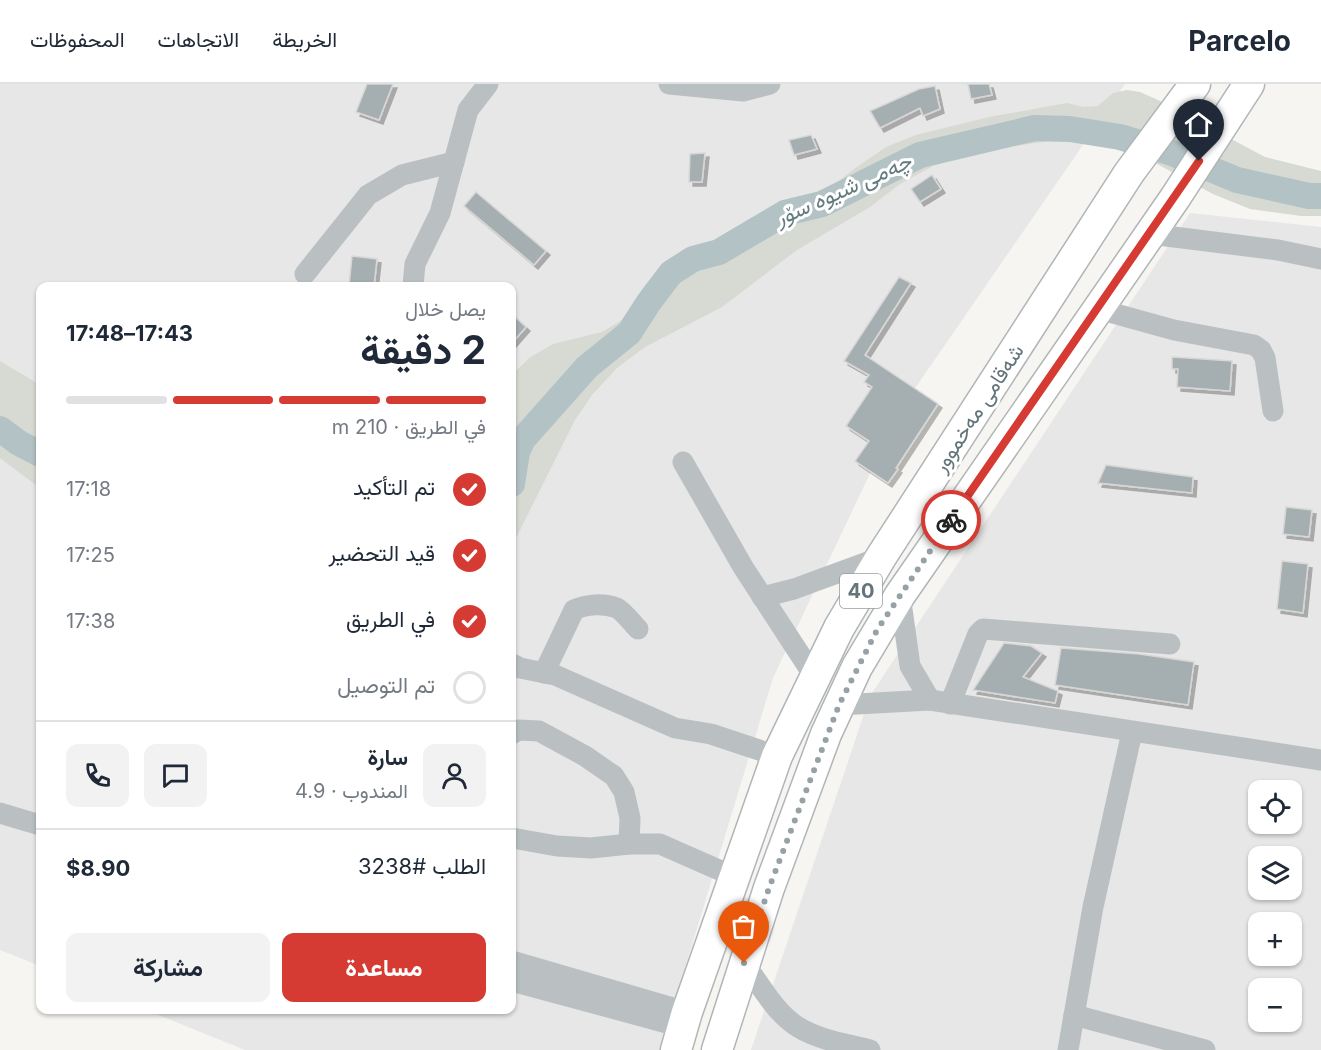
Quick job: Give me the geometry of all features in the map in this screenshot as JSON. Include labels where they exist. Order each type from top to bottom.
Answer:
[{"type":"highway","name":"شەقامی مەخموور","points":[[717,1050],[769,888],[839,705],[877,630],[1175,198],[1249,84]]},
{"type":"highway","name":"شەقامی مەخموور","points":[[682,1030],[777,756],[839,628],[881,557],[1129,173],[1189,92]]},
{"type":"highway","points":[[735,877],[769,888]]},
{"type":"street","points":[[413,282],[415,264],[440,213],[468,110],[488,84]]},
{"type":"street","points":[[669,84],[743,91],[770,84]]},
{"type":"street","points":[[305,274],[368,195],[402,175],[454,162]]},
{"type":"street","points":[[1150,234],[1278,250],[1321,259]]},
{"type":"street","points":[[1098,309],[1174,330],[1254,345],[1261,350],[1265,358],[1273,411]]},
{"type":"street","points":[[683,462],[762,597],[814,676]]},
{"type":"street","points":[[762,597],[794,590],[881,557]]},
{"type":"street","points":[[900,595],[910,666],[940,702]]},
{"type":"street","points":[[544,673],[574,610],[583,605],[618,609],[638,629]]},
{"type":"street","points":[[940,702],[983,628],[1170,644]]},
{"type":"street","points":[[516,666],[555,675],[675,728],[711,734],[777,756]]},
{"type":"street","points":[[839,705],[940,702],[1321,760]]},
{"type":"street","points":[[516,732],[539,731],[585,756],[614,776],[624,792],[628,809],[630,844]]},
{"type":"street","points":[[1068,1050],[1093,907],[1132,732]]},
{"type":"street","points":[[0,813],[36,824]]},
{"type":"street","points":[[516,839],[591,848],[660,844],[735,877]]},
{"type":"street","points":[[516,963],[682,1030]]},
{"type":"street","points":[[744,963],[783,1015],[799,1027],[820,1036],[870,1050]]},
{"type":"street","points":[[516,982],[682,1030]]},
{"type":"street","points":[[1074,1015],[1205,1050]]},
{"type":"shaded area","points":[[0,84],[1125,84],[900,410],[773,678],[660,1050],[245,1050],[156,1014],[516,1014],[516,282],[36,282],[36,964],[0,950]]},
{"type":"shaded area","points":[[1127,90],[1140,92],[1265,157],[1321,171],[1321,216],[1301,216],[1250,209],[1213,194],[1157,164],[1109,145],[1084,141],[1050,141],[1006,147],[960,157],[933,166],[900,184],[870,207],[797,250],[722,307],[645,347],[617,368],[592,395],[575,420],[516,538],[516,371],[529,358],[553,344],[602,332],[622,320],[634,308],[643,288],[655,273],[676,256],[722,237],[751,218],[811,197],[834,185],[886,147],[916,135],[989,117],[1067,103],[1083,107],[1098,106],[1113,93]]},
{"type":"shaded area","points":[[1190,213],[1321,227],[1321,1050],[751,1050],[870,696]]},
{"type":"shaded area","points":[[0,361],[36,383],[36,485],[0,458]]},
{"type":"building","points":[[367,84],[393,84],[379,120],[356,112]]},
{"type":"building","points":[[968,84],[989,84],[992,95],[971,99]]},
{"type":"building","points":[[935,86],[940,109],[923,116],[920,108],[880,128],[870,111],[919,89]]},
{"type":"building","points":[[811,135],[817,149],[794,155],[789,140]]},
{"type":"building","points":[[705,153],[702,182],[689,182],[690,154]]},
{"type":"building","points":[[932,175],[941,189],[920,202],[911,189]]},
{"type":"building","points":[[476,192],[546,251],[534,265],[464,206]]},
{"type":"building","points":[[352,256],[377,259],[374,282],[349,282]]},
{"type":"building","points":[[899,277],[911,283],[865,355],[938,404],[888,483],[855,461],[869,441],[846,426],[872,387],[864,382],[869,375],[844,361]]},
{"type":"building","points":[[516,318],[526,327],[516,338]]},
{"type":"building","points":[[1172,357],[1232,361],[1230,391],[1177,387],[1178,369],[1172,369]]},
{"type":"building","points":[[1106,465],[1193,477],[1192,493],[1098,483]]},
{"type":"building","points":[[1286,507],[1312,510],[1309,537],[1283,534]]},
{"type":"building","points":[[1282,561],[1308,564],[1303,613],[1277,609]]},
{"type":"building","points":[[1004,643],[1031,646],[1042,653],[1023,677],[1058,691],[1055,703],[973,690]]},
{"type":"building","points":[[1061,648],[1139,654],[1194,662],[1188,705],[1055,685]]},
{"type":"waterway","name":"چەمی شیوە سۆر","points":[[516,458],[523,439],[587,367],[629,333],[671,273],[693,259],[719,252],[785,213],[822,204],[920,155],[1035,128],[1070,129],[1120,137],[1172,153],[1237,180],[1309,196],[1321,196]]},
{"type":"waterway","name":"چەمی شیوە سۆر","points":[[0,429],[36,452]]},
{"type":"way so far","points":[[744,963],[769,888],[839,705],[877,630],[951,520]]},
{"type":"route","points":[[951,520],[1199,161]]}]
